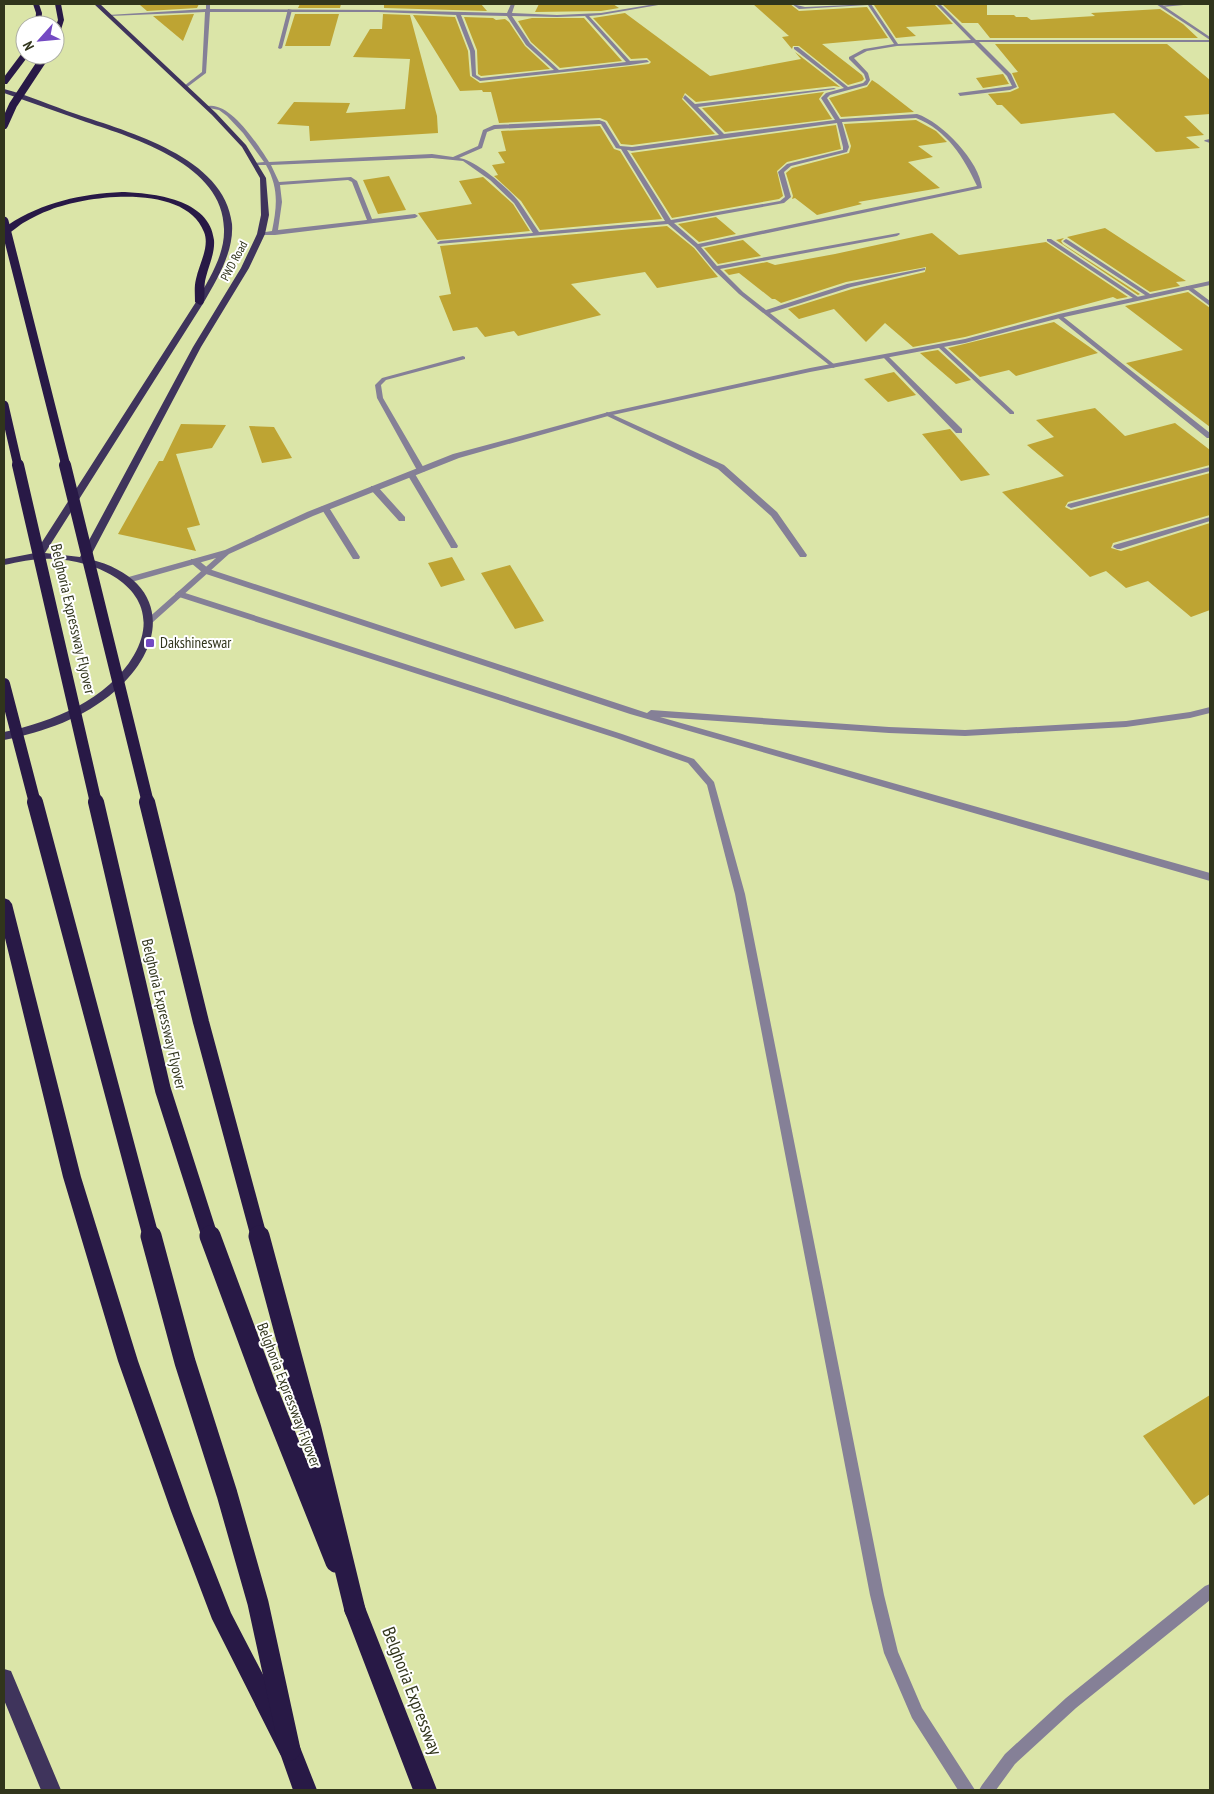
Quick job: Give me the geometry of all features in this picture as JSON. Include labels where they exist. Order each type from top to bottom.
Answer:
[{"type":"highway","points":[[4,82],[17,65]]},
{"type":"highway","points":[[4,125],[13,105],[39,65]]},
{"type":"highway","points":[[4,232],[22,219],[52,206],[95,196],[140,195],[179,204],[197,216],[204,224],[210,238],[206,265],[199,287],[200,302]]},
{"type":"highway","points":[[4,222],[66,466],[201,1022],[311,1429],[355,1610]]},
{"type":"highway","name":"Belghoria Expressway Flyover","points":[[4,405],[162,1090],[189,1180],[260,1376],[355,1610]]},
{"type":"highway","points":[[4,684],[78,968],[185,1362],[227,1494],[258,1603],[290,1750]]},
{"type":"highway","points":[[4,904],[72,1177],[128,1361],[181,1511],[223,1620],[290,1750],[305,1790]]},
{"type":"highway","name":"Belghoria Expressway","points":[[355,1610],[425,1790]]},
{"type":"main road","name":"PWD Road","points":[[83,560],[196,347],[245,268],[261,234],[265,215],[265,194],[262,178],[256,164],[229,128],[97,4]]},
{"type":"main road","name":"PWD Road","points":[[4,91],[139,138],[168,152],[201,174],[221,202],[227,218],[228,233],[219,268],[200,302],[38,556]]},
{"type":"main road","points":[[4,562],[38,556],[83,560],[108,568],[128,580],[144,598],[150,620],[144,647],[126,676],[95,702],[53,723],[5,737]]},
{"type":"main road","points":[[4,1678],[51,1790]]},
{"type":"street","points":[[186,87],[204,73],[207,56],[208,4]]},
{"type":"street","points":[[378,4],[378,11]]},
{"type":"street","points":[[509,15],[513,4]]},
{"type":"street","points":[[110,16],[207,10],[437,10],[458,13],[586,16],[662,4]]},
{"type":"street","points":[[794,4],[799,8],[869,4],[897,45]]},
{"type":"street","points":[[938,4],[1009,75],[1015,87],[960,94]]},
{"type":"street","points":[[1160,5],[1192,4]]},
{"type":"street","points":[[1160,5],[1210,40]]},
{"type":"street","points":[[280,48],[290,10]]},
{"type":"street","points":[[458,13],[472,44],[475,62],[474,76],[476,78],[486,80],[647,62]]},
{"type":"street","points":[[509,15],[528,44],[559,72]]},
{"type":"street","points":[[586,16],[630,64]]},
{"type":"street","points":[[694,106],[846,88],[865,84],[868,80],[866,74],[851,58],[866,50],[897,45],[974,42],[1210,40]]},
{"type":"street","points":[[796,48],[846,88]]},
{"type":"street","points":[[440,243],[669,222],[782,202],[788,197],[781,172],[783,168],[845,151],[846,147],[839,122],[824,98],[828,94],[846,88]]},
{"type":"street","points":[[685,97],[723,136]]},
{"type":"street","points":[[207,107],[220,108],[230,115],[268,163],[277,184],[279,209],[275,233]]},
{"type":"street","points":[[456,157],[480,147],[488,129],[594,121],[603,124],[618,147],[624,149],[839,122],[917,116],[944,133],[963,151],[980,187],[696,246]]},
{"type":"street","points":[[624,149],[669,222],[696,246],[741,293],[833,366]]},
{"type":"street","points":[[256,164],[432,156],[456,157],[464,160],[505,190],[516,202],[537,234]]},
{"type":"street","points":[[277,184],[349,178],[354,181],[370,221]]},
{"type":"street","points":[[261,234],[415,216]]},
{"type":"street","points":[[716,268],[897,234]]},
{"type":"street","points":[[1049,240],[1138,298]]},
{"type":"street","points":[[1066,241],[1150,296]]},
{"type":"street","points":[[765,312],[849,285],[923,269]]},
{"type":"street","points":[[128,580],[228,552],[325,508],[456,456],[607,414],[833,366],[965,341],[1059,316],[1210,283]]},
{"type":"street","points":[[1188,288],[1210,304]]},
{"type":"street","points":[[1059,316],[1210,436]]},
{"type":"street","points":[[940,346],[1012,413]]},
{"type":"street","points":[[884,356],[959,431]]},
{"type":"street","points":[[421,470],[380,398],[377,387],[378,383],[463,358]]},
{"type":"street","points":[[607,414],[721,467],[774,514],[803,554]]},
{"type":"street","points":[[1071,506],[1210,469]]},
{"type":"street","points":[[410,474],[454,546]]},
{"type":"street","points":[[374,488],[402,519]]},
{"type":"street","points":[[325,508],[356,557]]},
{"type":"street","points":[[1117,547],[1210,519]]},
{"type":"street","points":[[150,620],[228,552]]},
{"type":"street","points":[[194,561],[206,571],[633,712],[1210,877]]},
{"type":"street","points":[[179,594],[619,736],[690,761],[711,784],[740,894],[873,1576],[891,1653],[917,1713],[967,1790]]},
{"type":"street","points":[[633,712],[889,730],[965,733],[1126,724],[1190,715],[1210,710]]},
{"type":"street","points":[[987,1790],[1010,1759],[1071,1703],[1210,1591]]},
{"type":"building","points":[[199,4],[197,8],[147,11],[140,5]]},
{"type":"building","points":[[300,4],[341,4],[340,8],[298,8]]},
{"type":"building","points":[[384,4],[481,4],[487,11],[384,8]]},
{"type":"building","points":[[539,4],[613,4],[619,8],[601,11],[535,12]]},
{"type":"building","points":[[753,4],[790,4],[799,11],[867,7],[888,38],[822,44],[862,75],[864,79],[862,81],[848,85],[799,46],[793,46],[792,49],[782,37],[789,36]]},
{"type":"building","points":[[934,4],[953,24],[906,27],[916,36],[896,38],[874,5]]},
{"type":"building","points":[[942,4],[987,4],[987,15],[1014,15],[1016,17],[1027,17],[1031,20],[1095,16],[1091,13],[1160,9],[1183,24],[1198,38],[990,38],[978,23],[962,23]]},
{"type":"building","points":[[625,13],[710,76],[801,59],[795,52],[840,87],[834,86],[696,102],[685,93],[682,99],[715,134],[632,145],[621,144],[607,121],[600,118],[499,123],[491,92],[483,92],[482,90],[460,91],[413,15],[455,17],[468,51],[470,76],[480,83],[649,64],[651,62],[647,58],[631,59],[593,18]]},
{"type":"building","points":[[194,14],[183,41],[153,16]]},
{"type":"building","points":[[295,14],[339,14],[330,46],[285,46]]},
{"type":"building","points":[[383,14],[410,15],[437,116],[438,133],[310,141],[309,126],[277,124],[294,102],[350,103],[346,113],[405,109],[410,59],[353,57],[370,29],[382,29]]},
{"type":"building","points":[[464,17],[505,19],[525,46],[550,69],[481,76],[478,74],[477,50]]},
{"type":"building","points":[[532,18],[584,18],[622,61],[560,68],[531,42],[518,21]]},
{"type":"building","points":[[995,44],[1167,44],[1210,80],[1210,114],[1184,116],[1204,135],[1186,137],[1200,148],[1156,152],[1114,113],[1021,124],[1002,105],[997,105],[988,94],[1010,92],[1019,88],[1012,73],[1018,72]]},
{"type":"building","points":[[1003,74],[1009,84],[983,88],[976,78]]},
{"type":"building","points":[[872,80],[914,112],[841,117],[829,98],[867,87]]},
{"type":"building","points":[[824,92],[819,99],[832,119],[725,132],[702,108]]},
{"type":"building","points":[[916,120],[936,131],[947,142],[918,146],[933,157],[908,162],[940,188],[858,202],[862,204],[817,215],[795,198],[792,199],[793,196],[786,173],[792,168],[849,153],[851,146],[844,124]]},
{"type":"building","points":[[836,125],[841,149],[787,162],[777,171],[783,196],[779,199],[672,218],[631,153]]},
{"type":"building","points":[[600,126],[614,149],[620,151],[662,219],[540,230],[521,201],[494,176],[498,175],[492,165],[505,163],[498,152],[506,151],[501,131]]},
{"type":"building","points":[[389,176],[406,210],[378,214],[363,180]]},
{"type":"building","points":[[483,177],[513,204],[530,231],[437,240],[418,213],[472,204],[459,181]]},
{"type":"building","points":[[716,217],[736,234],[699,242],[678,224]]},
{"type":"building","points":[[667,226],[694,248],[718,277],[657,288],[645,272],[571,284],[601,315],[518,336],[514,331],[485,337],[477,327],[453,331],[439,296],[451,294],[440,246]]},
{"type":"building","points":[[1105,228],[1186,281],[1176,282],[1180,286],[1150,292],[1067,237]]},
{"type":"building","points":[[932,233],[959,255],[1046,242],[1128,297],[1117,299],[1113,297],[965,337],[913,347],[885,323],[866,342],[834,309],[799,319],[788,309],[852,289],[925,272],[926,267],[846,282],[781,303],[772,299],[739,273],[729,275],[724,270],[767,262],[775,265]]},
{"type":"building","points":[[1064,238],[1061,241],[1063,244],[1140,294],[1138,295],[1056,240]]},
{"type":"building","points":[[743,240],[761,256],[718,264],[704,248]]},
{"type":"building","points":[[1188,292],[1210,308],[1210,427],[1126,363],[1183,350],[1125,306]]},
{"type":"building","points":[[1054,322],[1098,353],[1016,376],[1009,370],[980,377],[948,348]]},
{"type":"building","points":[[938,350],[971,380],[956,384],[920,353]]},
{"type":"building","points":[[894,372],[916,395],[888,402],[864,379]]},
{"type":"building","points":[[1095,408],[1125,436],[1175,423],[1210,450],[1210,465],[1068,502],[1065,507],[1071,510],[1210,473],[1210,515],[1113,543],[1111,548],[1121,551],[1210,523],[1210,610],[1191,617],[1148,581],[1126,588],[1106,571],[1090,577],[1002,492],[1064,476],[1027,445],[1054,437],[1036,420]]},
{"type":"building","points":[[181,424],[226,425],[212,448],[176,454],[200,525],[187,528],[196,551],[118,534],[159,461],[163,461]]},
{"type":"building","points":[[249,426],[274,427],[292,458],[262,463]]},
{"type":"building","points":[[950,429],[990,475],[961,481],[922,434]]},
{"type":"building","points":[[452,557],[465,580],[441,587],[428,563]]},
{"type":"building","points":[[510,565],[544,621],[515,629],[481,573]]},
{"type":"building","points":[[1210,1395],[1210,1494],[1194,1505],[1143,1436]]},
{"type":"place","name":"Dakshineswar","points":[[150,643]]}]
